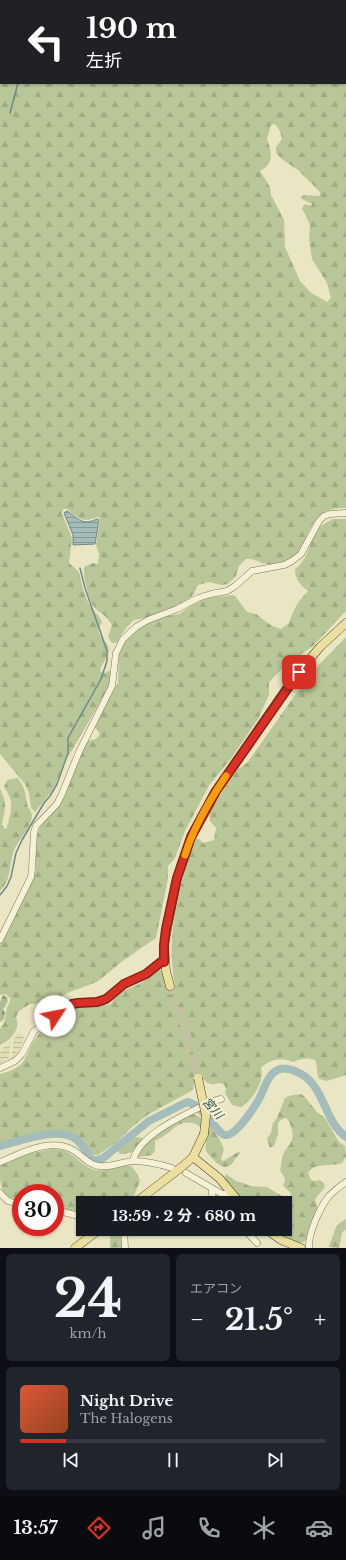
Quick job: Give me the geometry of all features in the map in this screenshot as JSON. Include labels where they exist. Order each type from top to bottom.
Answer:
[{"type":"main road","points":[[170,986],[164,962],[166,929],[177,878],[191,837],[202,814],[216,791],[293,679],[320,647],[346,623]]},
{"type":"main road","points":[[145,1196],[172,1176],[193,1157],[204,1134],[206,1116],[198,1078]]},
{"type":"main road","points":[[193,1157],[219,1178],[231,1194]]},
{"type":"main road","points":[[74,1248],[90,1236]]},
{"type":"main road","points":[[276,1236],[281,1240],[301,1248]]},
{"type":"street","points":[[0,940],[31,877],[34,832],[36,826],[57,804],[62,794],[79,752],[112,686],[116,652],[123,639],[136,627],[148,620],[177,609],[198,598],[227,591],[252,571],[284,565],[292,561],[301,554],[319,521],[330,514],[346,513]]},
{"type":"street","points":[[0,1068],[11,1064],[18,1058],[34,1031],[67,1008],[78,1003],[97,1002],[106,999],[124,984],[146,974],[161,962],[164,962]]},
{"type":"street","points":[[133,1161],[138,1149],[151,1136],[172,1121],[221,1099]]},
{"type":"street","points":[[0,1162],[24,1152],[56,1144],[76,1151],[89,1163],[100,1167],[133,1161],[152,1162],[172,1168]]},
{"type":"street","points":[[186,1173],[222,1194],[231,1194]]},
{"type":"street","points":[[309,1248],[313,1231],[324,1203],[335,1190],[346,1182]]},
{"type":"street","points":[[212,1189],[213,1196]]},
{"type":"street","points":[[0,1193],[8,1201],[12,1202]]},
{"type":"street","points":[[64,1212],[76,1215]]},
{"type":"street","points":[[124,1236],[125,1248]]},
{"type":"street","points":[[250,1236],[257,1243]]},
{"type":"green space","points":[[0,84],[346,84],[346,508],[329,510],[320,515],[309,531],[297,554],[290,559],[280,563],[264,564],[246,559],[239,566],[236,576],[228,584],[221,585],[209,582],[198,585],[194,594],[189,599],[168,610],[134,620],[126,628],[117,642],[112,643],[108,637],[112,625],[91,602],[84,577],[84,567],[93,563],[98,564],[99,554],[96,544],[100,521],[99,517],[85,520],[79,518],[67,509],[63,509],[62,514],[72,538],[69,563],[79,572],[87,600],[102,622],[98,630],[101,637],[109,647],[109,650],[100,670],[103,674],[108,671],[112,672],[111,683],[66,760],[54,787],[35,812],[31,808],[29,793],[25,784],[0,754]],"holes":[[[275,124],[280,131],[282,139],[276,147],[276,153],[283,160],[298,170],[320,192],[320,196],[304,195],[300,198],[312,204],[311,206],[305,204],[302,208],[310,225],[309,239],[312,259],[327,283],[331,298],[327,302],[310,292],[300,281],[285,247],[284,220],[271,195],[270,187],[260,171],[266,167],[271,159],[267,139],[271,125]]]},
{"type":"green space","points":[[333,519],[346,519],[346,611],[313,646],[287,664],[269,682],[269,695],[258,719],[230,760],[210,784],[185,831],[175,858],[168,866],[168,879],[156,938],[124,960],[97,982],[67,993],[52,1003],[30,1004],[19,1011],[16,1017],[17,1026],[14,1034],[0,1045],[0,1029],[4,1023],[10,998],[5,994],[0,995],[0,945],[22,899],[33,880],[36,870],[36,839],[40,827],[60,803],[66,793],[75,764],[87,741],[96,739],[100,734],[95,727],[98,717],[118,683],[119,655],[122,645],[131,635],[145,625],[163,617],[179,614],[192,605],[208,598],[232,595],[236,597],[247,612],[256,614],[272,626],[281,629],[289,623],[296,606],[308,591],[298,582],[295,569],[300,565],[306,555],[319,528]]},
{"type":"green space","points":[[346,637],[346,1075],[327,1081],[319,1079],[315,1060],[301,1059],[293,1062],[281,1059],[272,1061],[261,1068],[261,1079],[257,1090],[241,1107],[232,1105],[225,1093],[226,1089],[224,1084],[209,1083],[200,1076],[195,1078],[193,1090],[149,1114],[132,1127],[118,1141],[98,1155],[94,1155],[88,1151],[76,1136],[69,1133],[60,1132],[39,1134],[0,1145],[0,1074],[17,1068],[21,1064],[32,1043],[44,1029],[67,1011],[75,1007],[84,1004],[111,1004],[116,996],[142,982],[157,970],[161,970],[168,989],[175,985],[172,966],[172,948],[175,911],[195,838],[199,839],[203,843],[214,840],[216,828],[210,821],[209,813],[223,790],[238,769],[247,763],[310,674]]},
{"type":"green space","points":[[18,778],[24,789],[28,807],[32,814],[32,819],[15,848],[9,876],[0,891],[0,789],[5,803],[2,825],[5,829],[7,828],[10,817],[11,802],[10,797],[4,787],[7,780]]},
{"type":"green space","points":[[3,995],[8,998],[8,1001],[3,1010],[5,1012],[4,1019],[0,1022],[0,1002]]},
{"type":"green space","points":[[19,1033],[23,1035],[24,1039],[21,1047],[11,1059],[14,1038]]},
{"type":"green space","points":[[11,1042],[9,1057],[6,1061],[0,1063],[0,1054],[3,1048]]},
{"type":"green space","points":[[300,1094],[304,1096],[317,1112],[325,1118],[339,1142],[345,1146],[346,1157],[342,1163],[315,1167],[308,1173],[311,1180],[320,1180],[324,1183],[325,1187],[315,1199],[318,1209],[308,1237],[304,1242],[296,1242],[282,1236],[292,1236],[292,1196],[283,1186],[285,1179],[280,1170],[283,1155],[292,1141],[293,1134],[286,1118],[282,1119],[278,1123],[278,1134],[274,1146],[270,1148],[267,1139],[271,1133],[273,1123],[277,1118],[285,1098]]},
{"type":"green space","points":[[194,1114],[208,1124],[219,1139],[224,1150],[221,1159],[223,1161],[238,1152],[241,1152],[228,1167],[220,1165],[212,1159],[206,1151],[206,1139],[202,1129],[195,1124],[190,1123],[180,1124],[155,1141],[155,1150],[152,1155],[138,1157],[133,1152],[120,1154],[118,1151],[130,1139],[136,1137],[149,1139],[167,1126]]},
{"type":"green space","points":[[51,1149],[59,1149],[66,1151],[84,1165],[96,1170],[107,1170],[127,1165],[131,1166],[138,1175],[140,1181],[134,1196],[76,1196],[76,1212],[64,1209],[64,1184],[12,1184],[12,1199],[5,1193],[1,1185],[0,1165],[28,1154]]},
{"type":"green space","points":[[226,1174],[236,1181],[250,1186],[267,1187],[282,1196],[239,1196],[224,1178]]},
{"type":"green space","points":[[346,1219],[346,1229],[342,1233],[339,1248],[329,1247],[336,1227]]},
{"type":"green space","points":[[110,1236],[122,1236],[122,1248],[110,1248]]},
{"type":"water","points":[[67,511],[84,522],[97,519],[99,520],[95,544],[73,545],[73,535],[64,513]]},
{"type":"waterway","points":[[10,113],[18,84]]},
{"type":"waterway","points":[[0,895],[7,886],[11,877],[16,853],[22,840],[57,784],[68,753],[68,738],[101,679],[107,661],[107,651],[85,588],[80,568]]},
{"type":"waterway","name":"宮川","points":[[0,1146],[29,1138],[50,1134],[60,1134],[77,1140],[92,1160],[102,1159],[149,1121],[187,1102],[199,1108],[218,1130],[225,1135],[229,1134],[234,1132],[248,1116],[258,1101],[269,1078],[280,1069],[295,1071],[313,1084],[332,1121],[338,1130],[346,1137]]},
{"type":"tunnel","points":[[170,986],[182,1017],[198,1078]]},
{"type":"slow traffic","points":[[185,855],[191,837],[202,814],[226,776]]},
{"type":"route","points":[[55,1016],[72,1004],[97,1002],[106,999],[124,984],[146,974],[161,962],[164,962],[166,929],[177,878],[191,837],[202,814],[216,791],[299,672]]}]
